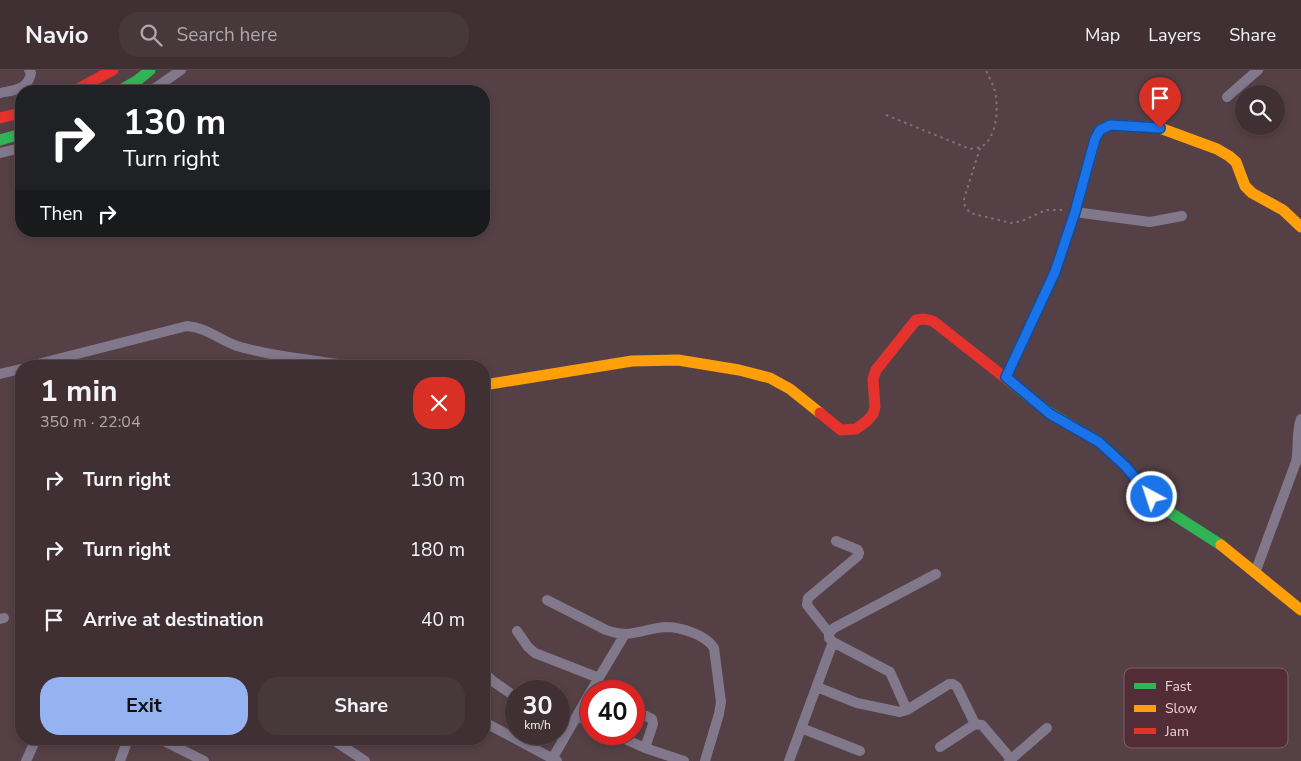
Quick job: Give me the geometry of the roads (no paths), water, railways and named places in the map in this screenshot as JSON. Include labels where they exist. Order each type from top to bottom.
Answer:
[{"type":"main road","points":[[85,85],[113,70]]},
{"type":"main road","points":[[129,85],[150,70]]},
{"type":"main road","points":[[0,118],[15,114]]},
{"type":"main road","points":[[1006,377],[1055,272],[1075,212],[1095,139],[1100,130],[1110,125],[1160,128],[1217,149],[1236,162],[1245,186],[1252,193],[1283,210],[1301,227]]},
{"type":"main road","points":[[0,140],[15,136]]},
{"type":"main road","points":[[490,384],[632,361],[656,358],[679,359],[756,373],[774,379],[790,388],[838,428],[851,430],[855,429],[873,414],[876,407],[876,398],[871,387],[872,378],[876,370],[916,320],[933,321],[1006,377],[1050,414],[1099,442],[1125,466],[1152,497],[1172,513],[1228,550],[1301,610]]},
{"type":"street","points":[[27,85],[31,73],[29,70]]},
{"type":"street","points":[[160,85],[181,70]]},
{"type":"street","points":[[1227,97],[1258,70]]},
{"type":"street","points":[[0,93],[15,89]]},
{"type":"street","points":[[0,153],[15,149]]},
{"type":"street","points":[[1075,212],[1150,222],[1182,216]]},
{"type":"street","points":[[54,360],[187,326],[208,331],[235,345],[316,360]]},
{"type":"street","points":[[0,374],[15,370]]},
{"type":"street","points":[[1256,573],[1296,462],[1299,423],[1301,419]]},
{"type":"street","points":[[836,541],[858,550],[858,556],[808,598],[806,605],[831,637],[890,672],[907,710]]},
{"type":"street","points":[[789,761],[817,687],[834,628],[936,574]]},
{"type":"street","points":[[547,600],[606,630],[625,634],[674,628],[702,636],[709,641],[714,648],[721,702],[705,761]]},
{"type":"street","points":[[517,631],[528,647],[535,653],[599,678],[625,634]]},
{"type":"street","points":[[490,678],[505,689]]},
{"type":"street","points":[[817,687],[857,703],[893,711],[907,710],[953,684],[957,687],[975,724]]},
{"type":"street","points":[[570,729],[580,711]]},
{"type":"street","points":[[645,716],[652,719],[653,724],[645,748]]},
{"type":"street","points":[[940,747],[975,724],[982,725],[1010,760],[1047,728]]},
{"type":"street","points":[[490,725],[554,760],[562,745]]},
{"type":"street","points":[[801,728],[860,751]]},
{"type":"street","points":[[26,761],[33,745]]},
{"type":"street","points":[[120,761],[126,745]]},
{"type":"street","points":[[174,745],[204,761]]},
{"type":"street","points":[[341,745],[365,761]]},
{"type":"street","points":[[638,745],[684,761]]}]
